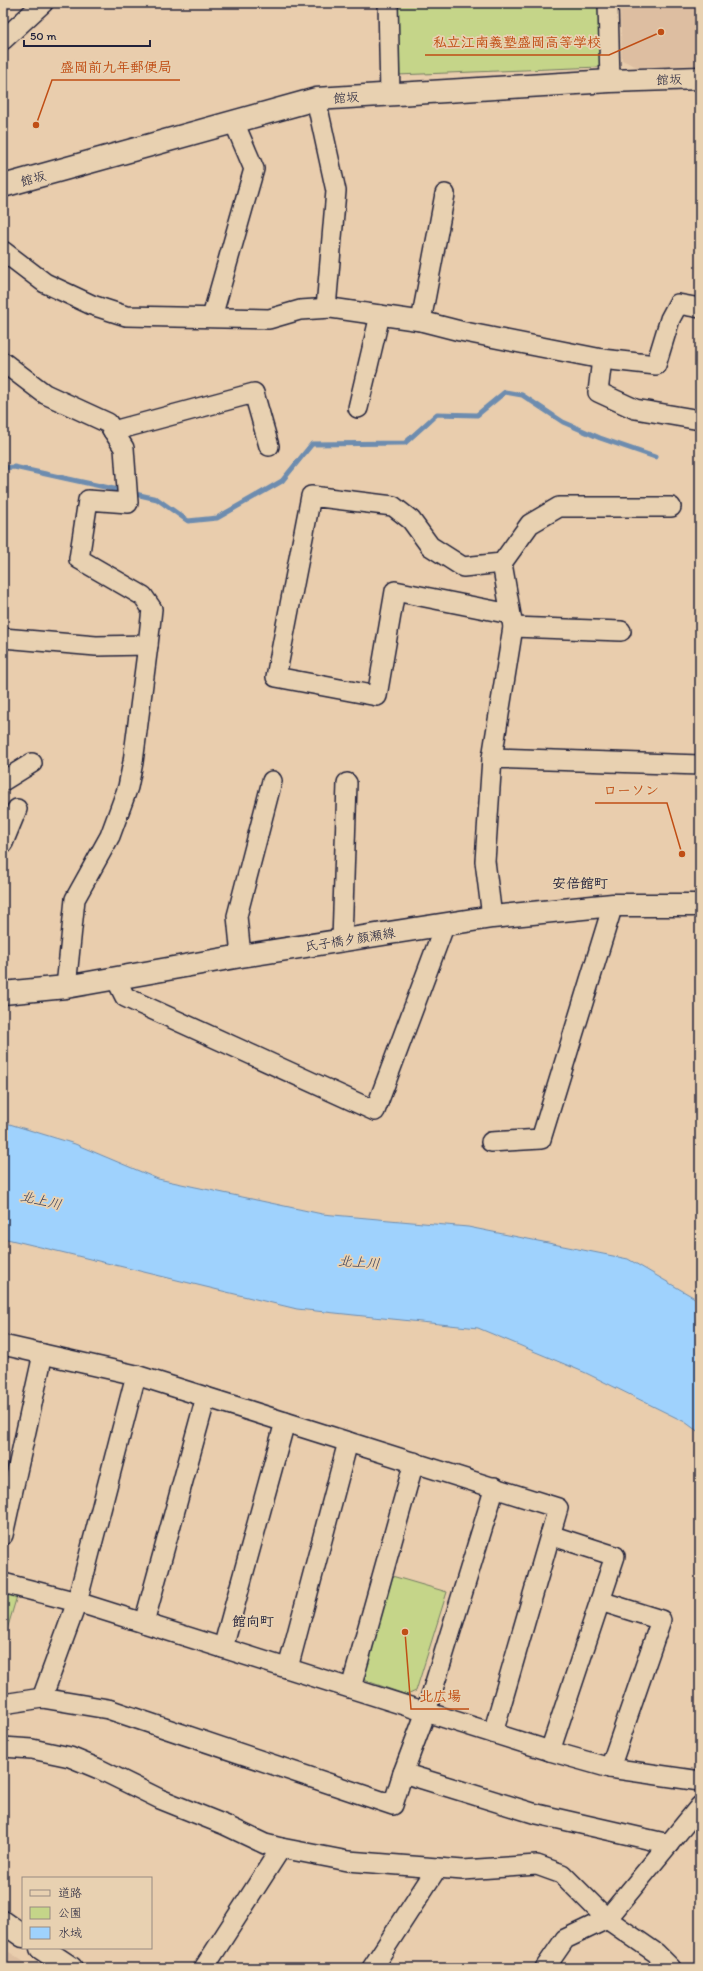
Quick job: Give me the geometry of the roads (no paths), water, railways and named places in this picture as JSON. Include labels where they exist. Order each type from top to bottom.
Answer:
[{"type":"main road","name":"館坂","points":[[3,186],[316,99],[610,81],[700,78]]},
{"type":"main road","name":"氏子橋夕顔瀬線","points":[[3,993],[66,988],[240,956],[492,917],[613,905],[700,905]]},
{"type":"main road","points":[[3,1922],[22,1935]]},
{"type":"main road","points":[[42,1949],[71,1968]]},
{"type":"street","points":[[3,40],[43,3]]},
{"type":"street","points":[[388,3],[390,94]]},
{"type":"street","points":[[608,3],[610,81]]},
{"type":"street","points":[[316,99],[336,191],[326,308]]},
{"type":"street","points":[[212,317],[254,169],[234,122]]},
{"type":"street","points":[[421,321],[445,194]]},
{"type":"street","points":[[3,251],[45,283],[92,305],[126,316],[269,319],[300,310],[326,308],[421,321],[460,331],[602,359],[656,364],[670,319],[678,304],[700,308]]},
{"type":"street","points":[[358,408],[380,315]]},
{"type":"street","points":[[602,359],[598,392],[634,409],[700,420]]},
{"type":"street","points":[[3,362],[45,394],[108,423],[124,448],[128,503],[88,500],[79,559],[143,596],[152,609],[133,762],[128,787],[110,836],[75,899],[66,988]]},
{"type":"street","points":[[113,432],[254,393],[269,446]]},
{"type":"street","points":[[502,562],[463,567],[430,546],[411,520],[393,506],[311,496],[276,677],[377,696],[395,591],[511,620],[621,631]]},
{"type":"street","points":[[492,917],[485,861],[492,758],[511,620],[502,562],[530,524],[559,507],[671,507]]},
{"type":"street","points":[[3,638],[96,646],[148,645]]},
{"type":"street","points":[[492,758],[700,765]]},
{"type":"street","points":[[3,781],[32,763]]},
{"type":"street","points":[[240,956],[237,916],[272,781]]},
{"type":"street","points":[[342,940],[347,783]]},
{"type":"street","points":[[3,843],[17,809]]},
{"type":"street","points":[[491,1142],[541,1139],[613,905]]},
{"type":"street","points":[[116,979],[125,997],[375,1110],[445,924]]},
{"type":"street","points":[[3,1345],[136,1375],[558,1508],[493,1733]]},
{"type":"street","points":[[3,1535],[43,1354]]},
{"type":"street","points":[[42,1698],[78,1602],[136,1375]]},
{"type":"street","points":[[144,1623],[206,1397]]},
{"type":"street","points":[[223,1648],[285,1422]]},
{"type":"street","points":[[288,1668],[348,1442]]},
{"type":"street","points":[[351,1688],[414,1462]]},
{"type":"street","points":[[3,1704],[42,1698],[108,1709],[393,1805],[403,1773],[426,1712],[494,1487]]},
{"type":"street","points":[[550,1535],[615,1556],[550,1751]]},
{"type":"street","points":[[3,1583],[78,1602],[550,1751],[610,1768],[700,1781]]},
{"type":"street","points":[[600,1601],[661,1620],[610,1768]]},
{"type":"street","points":[[3,1747],[32,1749],[70,1757],[100,1769],[160,1799],[225,1825],[265,1844],[281,1848],[348,1861],[464,1870],[537,1865],[562,1874],[607,1919],[656,1953],[672,1968]]},
{"type":"street","points":[[403,1773],[533,1813],[669,1844]]},
{"type":"street","points":[[544,1968],[565,1938],[607,1919],[700,1806]]},
{"type":"street","points":[[204,1968],[281,1848]]},
{"type":"street","points":[[372,1968],[437,1868]]},
{"type":"water","name":"北上川","points":[[3,1122],[75,1144],[158,1179],[322,1214],[468,1227],[628,1259],[700,1301],[700,1433],[685,1422],[586,1373],[478,1328],[297,1309],[3,1238]]},
{"type":"waterway","points":[[131,493],[157,499],[188,521],[217,518],[282,481],[312,444],[405,443],[437,414],[477,415],[505,392],[522,395],[563,422],[600,438],[655,457]]},
{"type":"waterway","points":[[3,468],[14,467],[123,491]]},
{"type":"place","name":"私立江南義塾盛岡高等学校","points":[[661,32]]},
{"type":"place","name":"盛岡前九年郵便局","points":[[36,125]]},
{"type":"place","name":"ローソン","points":[[682,854]]},
{"type":"place","name":"北広場","points":[[405,1632]]},
{"type":"district","name":"安倍館町","points":[[580,883]]},
{"type":"district","name":"館向町","points":[[253,1621]]}]
